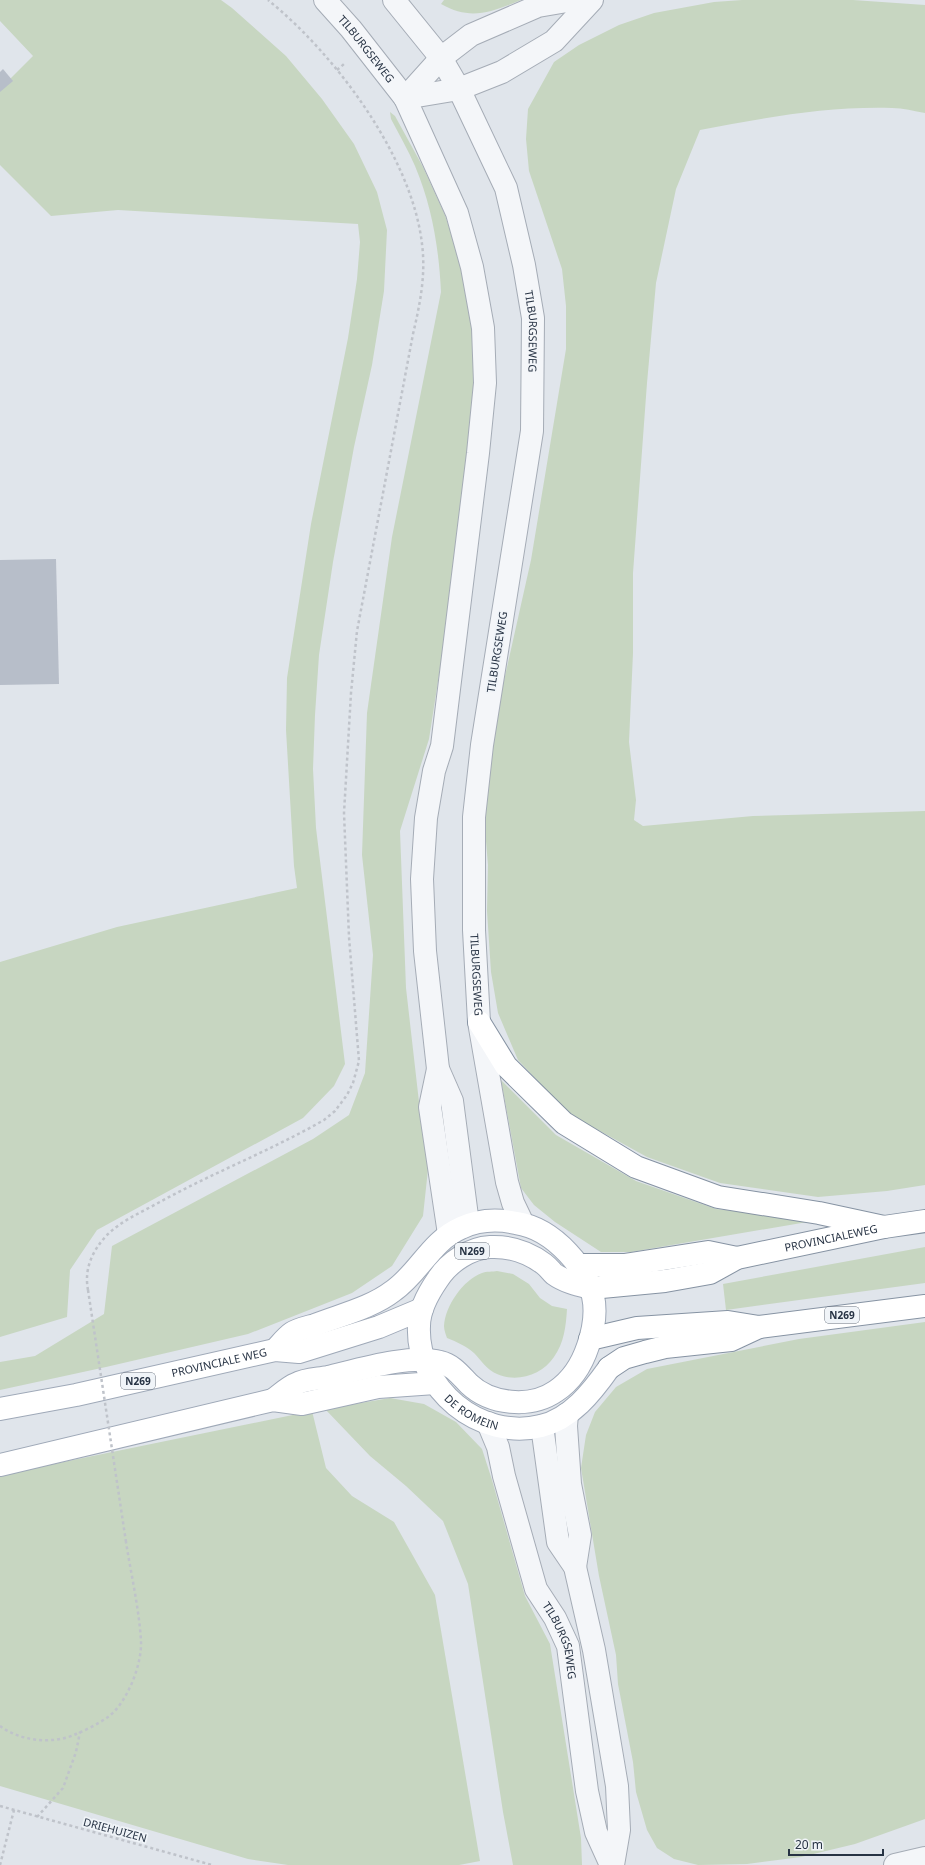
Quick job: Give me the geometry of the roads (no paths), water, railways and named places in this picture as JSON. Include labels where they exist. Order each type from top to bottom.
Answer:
[{"type":"main road","points":[[479,1022],[506,1066],[564,1123],[636,1167],[718,1197],[818,1213],[884,1227]]},
{"type":"main road","name":"DE ROMEIN","points":[[408,1278],[439,1242],[449,1234],[468,1224],[486,1221],[506,1221],[523,1224],[544,1232],[558,1242],[580,1265],[591,1288],[595,1304],[594,1321],[590,1339],[584,1356],[573,1376],[555,1392],[541,1398],[523,1402],[495,1399],[483,1394],[469,1384],[457,1371],[440,1362],[423,1361]]},
{"type":"main road","name":"PROVINCIALEWEG","points":[[591,1288],[665,1281],[710,1273],[737,1258],[884,1227],[925,1221]]},
{"type":"main road","name":"N269","points":[[468,1224],[471,1252]]},
{"type":"main road","name":"DE ROMEIN","points":[[591,1288],[576,1285],[555,1275],[545,1265],[531,1255],[518,1249],[503,1246],[488,1247],[460,1256],[441,1274],[430,1290],[422,1309],[419,1325],[420,1345],[423,1361],[435,1383],[452,1403],[468,1413],[488,1423],[522,1428],[542,1426],[566,1414],[577,1406],[609,1368],[624,1358],[665,1347],[731,1340],[759,1327]]},
{"type":"main road","name":"PROVINCIALEWEG","points":[[580,1265],[624,1266],[708,1252],[737,1258]]},
{"type":"main road","name":"PROVINCIALE WEG","points":[[275,1350],[292,1333],[379,1300],[394,1291],[408,1278]]},
{"type":"main road","name":"N269","points":[[590,1339],[637,1328],[728,1322],[759,1327],[925,1306]]},
{"type":"main road","name":"PROVINCIALE WEG","points":[[0,1409],[76,1395],[275,1350],[299,1352],[379,1327],[422,1309]]},
{"type":"main road","name":"N269","points":[[273,1400],[296,1383],[383,1365],[423,1361]]},
{"type":"main road","name":"N269","points":[[0,1465],[273,1400],[302,1404],[378,1387],[435,1383]]},
{"type":"main road","points":[[541,1398],[542,1426]]},
{"type":"street","name":"TILBURGSEWEG","points":[[325,0],[351,29],[405,98],[457,213],[472,267],[483,328],[484,383],[469,529],[442,746],[434,771],[426,818],[422,879],[425,951],[438,1069],[452,1101],[468,1224]]},
{"type":"street","name":"TILBURGSEWEG","points":[[394,0],[441,58],[459,88],[506,188],[524,265],[533,318],[532,431],[482,745],[474,816],[474,930],[479,1022],[507,1182],[513,1203],[523,1224]]},
{"type":"street","points":[[405,98],[441,58],[471,35],[538,6],[573,0]]},
{"type":"street","points":[[405,98],[459,88],[502,72],[554,41],[592,0]]},
{"type":"street","name":"TILBURGSEWEG","points":[[438,1069],[430,1107],[449,1234]]},
{"type":"street","name":"TILBURGSEWEG","points":[[566,1414],[570,1484],[580,1535],[575,1567]]},
{"type":"street","name":"TILBURGSEWEG","points":[[488,1423],[498,1447],[504,1476],[536,1589],[555,1618],[568,1646],[587,1791],[596,1832],[612,1865]]},
{"type":"street","name":"TILBURGSEWEG","points":[[542,1426],[558,1542],[575,1567],[594,1650],[617,1786],[619,1830],[612,1865]]},
{"type":"street","points":[[895,1865],[925,1858]]}]
